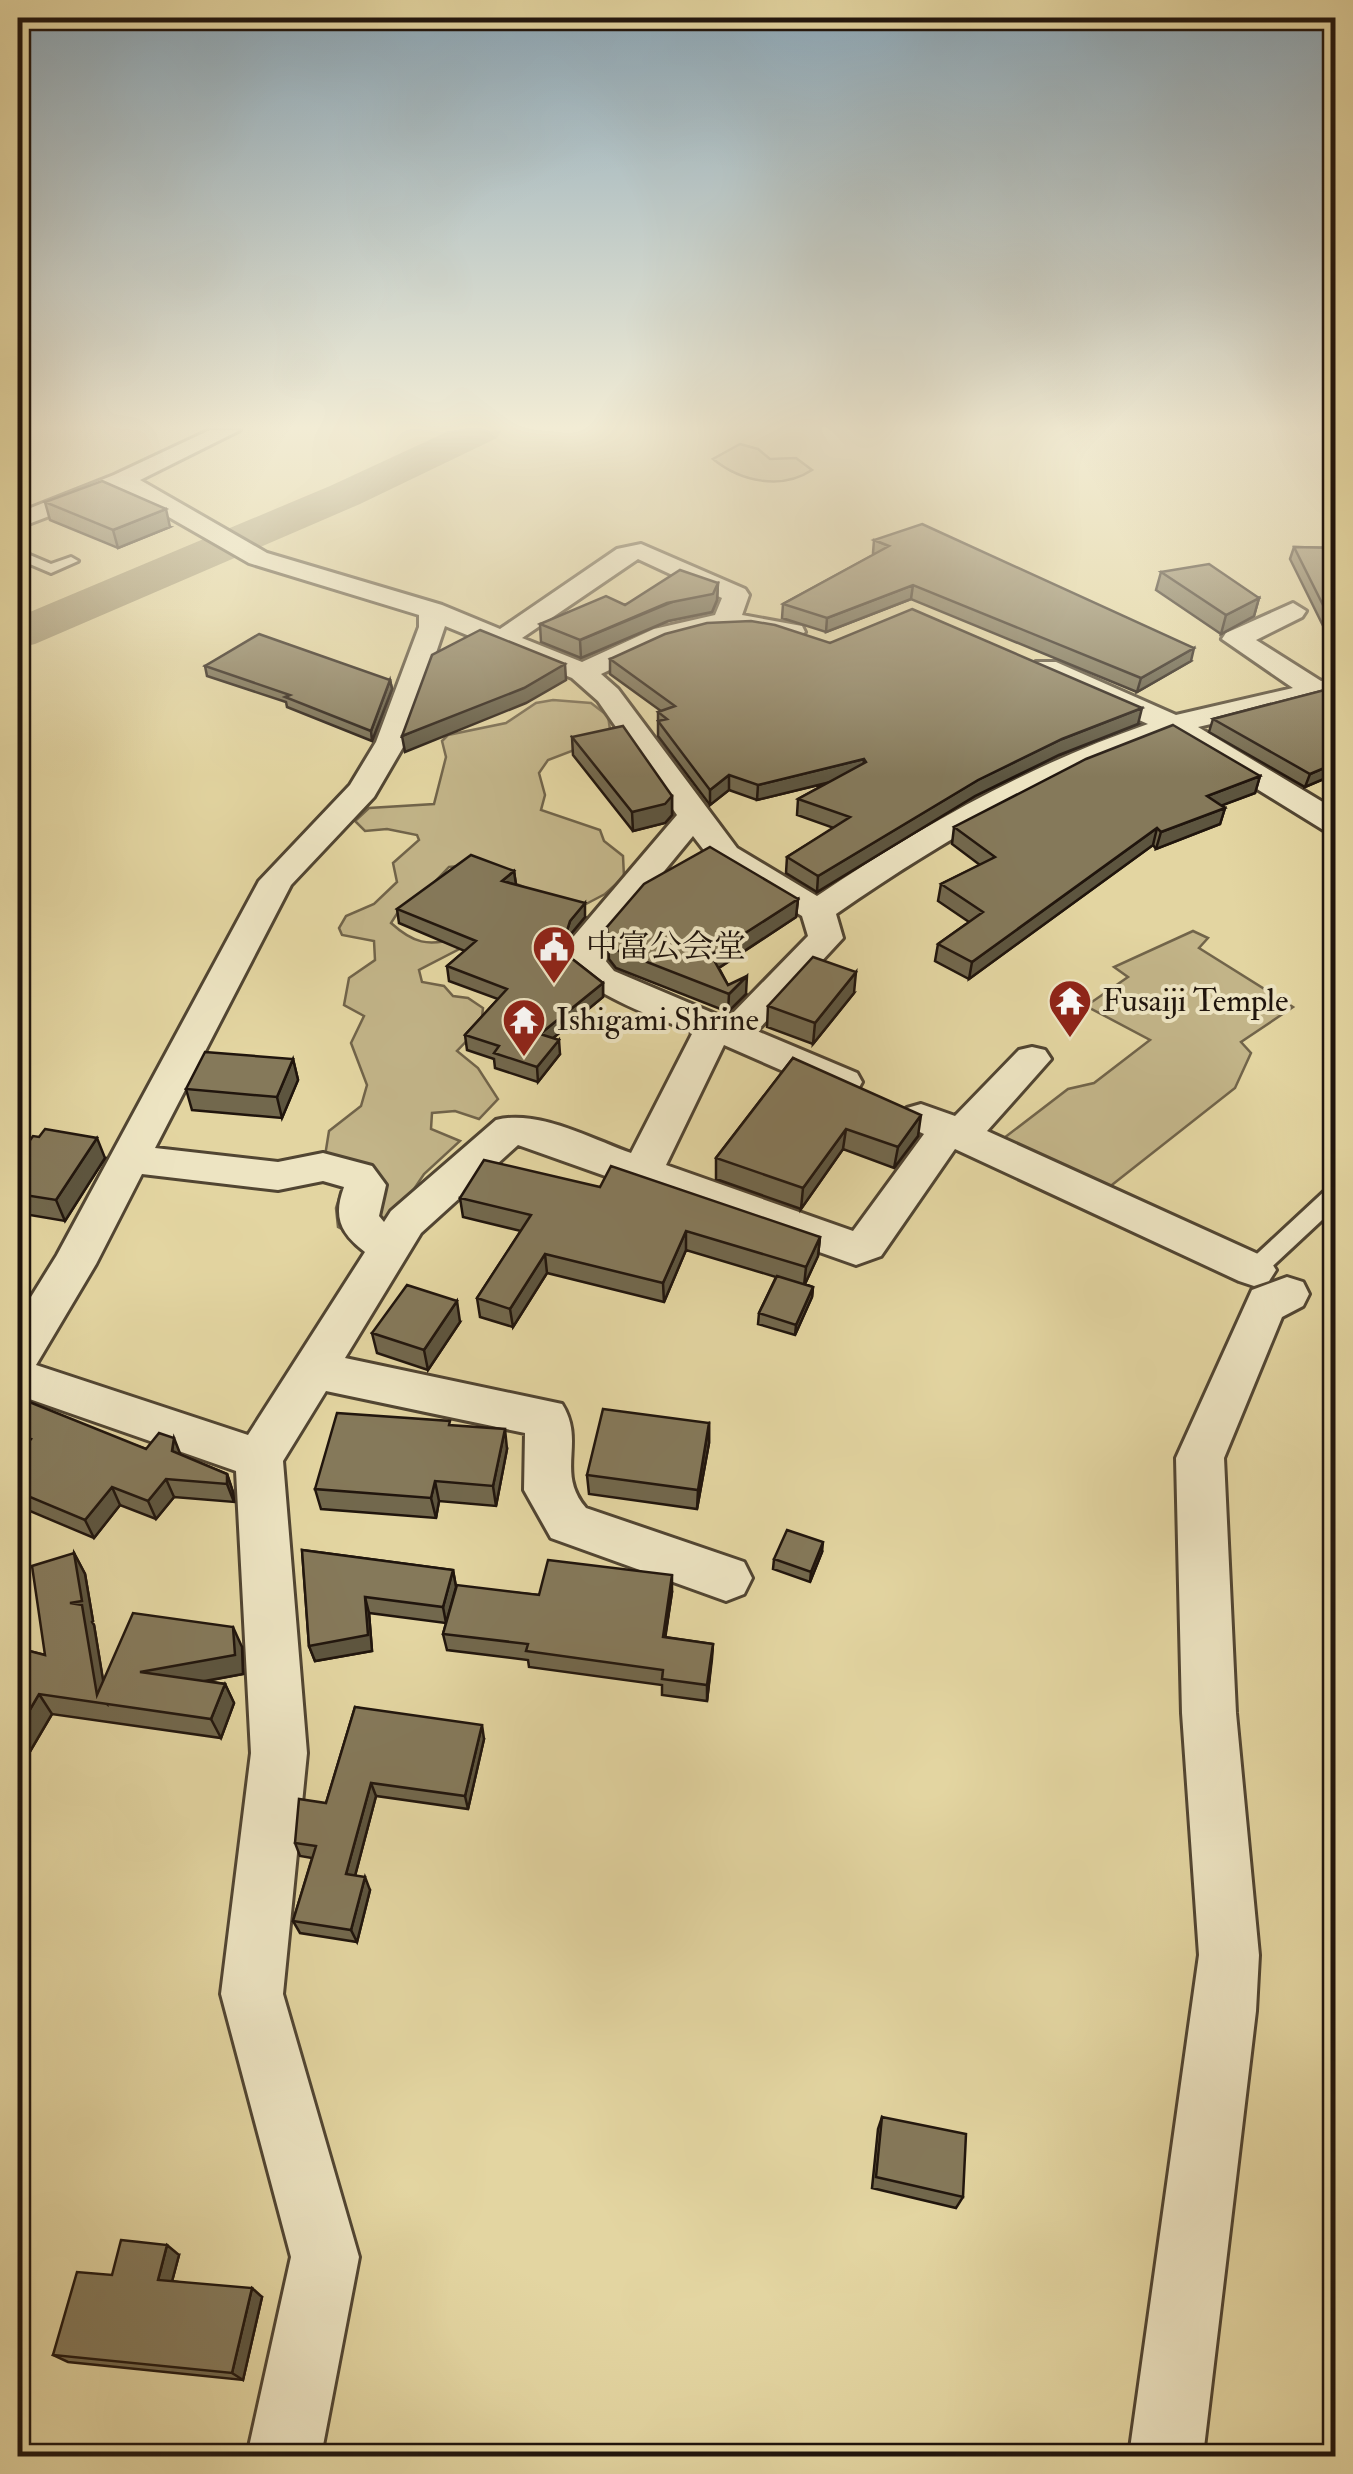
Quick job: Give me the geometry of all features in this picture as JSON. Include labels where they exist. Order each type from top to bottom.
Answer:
[{"type":"street","points":[[233,545],[317,579],[433,611],[582,672],[608,695],[725,855],[818,911],[826,938],[724,1031],[642,1172]]},
{"type":"street","points":[[504,638],[626,554],[640,552],[736,595],[726,621]]},
{"type":"street","points":[[18,1355],[74,1264],[276,881],[320,830],[363,790],[391,742],[432,627],[433,611]]},
{"type":"street","points":[[1293,611],[1236,638],[1326,689]]},
{"type":"street","points":[[582,672],[655,625],[726,621],[775,628],[814,640]]},
{"type":"street","points":[[1015,654],[1174,725],[1336,824]]},
{"type":"street","points":[[818,911],[874,872],[976,811],[1100,751],[1174,725],[1326,689]]},
{"type":"street","points":[[693,816],[586,943],[588,961],[601,979],[954,1132],[1270,1282],[1268,1302],[1200,1458],[1209,1713],[1229,1955],[1166,2456]]},
{"type":"street","points":[[284,2456],[325,2257],[252,1994],[279,1752],[259,1459],[406,1222],[510,1130],[536,1134],[856,1248],[866,1246],[954,1132],[1032,1059]]},
{"type":"street","points":[[130,1158],[278,1176],[322,1167],[358,1176],[364,1185],[354,1212],[358,1222],[388,1247]]},
{"type":"street","points":[[313,1370],[545,1418],[550,1426],[547,1487],[552,1506],[570,1522],[726,1578]]},
{"type":"street","points":[[18,1377],[259,1459]]},
{"type":"lane","points":[[18,554],[51,569],[71,561]]},
{"type":"lane","points":[[1270,1282],[1336,1194]]},
{"type":"shaded area","points":[[536,703],[591,703],[608,716],[611,736],[548,760],[539,773],[545,795],[541,810],[600,830],[604,841],[623,856],[624,877],[586,904],[533,891],[472,865],[449,867],[423,894],[398,912],[391,923],[414,939],[438,942],[457,938],[469,944],[419,970],[422,982],[444,986],[453,996],[468,998],[483,1008],[481,1026],[457,1051],[478,1068],[498,1099],[479,1119],[455,1111],[432,1113],[431,1129],[460,1141],[424,1174],[386,1221],[357,1237],[338,1227],[336,1208],[343,1185],[325,1156],[329,1131],[361,1106],[367,1085],[351,1043],[364,1016],[344,1005],[349,978],[375,960],[374,941],[342,935],[339,928],[346,916],[374,904],[397,882],[393,863],[419,840],[417,835],[387,829],[365,831],[355,821],[369,808],[434,804],[446,757],[442,741],[448,735],[506,723]]},
{"type":"shaded area","points":[[1193,931],[1208,938],[1199,948],[1293,1007],[1241,1042],[1251,1053],[1235,1088],[1108,1188],[1004,1138],[1068,1089],[1094,1083],[1150,1040],[1086,1006],[1128,977],[1114,967]]},
{"type":"building","points":[[969,545],[1194,648],[1141,678],[913,585],[827,618],[783,604],[889,546]]},
{"type":"building","points":[[1294,547],[1336,548],[1336,631]]},
{"type":"building","points":[[1209,564],[1259,598],[1226,615],[1161,572]]},
{"type":"building","points":[[680,570],[718,583],[713,594],[667,603],[580,640],[540,624],[606,596],[625,605]]},
{"type":"building","points":[[912,609],[1142,708],[1062,739],[978,780],[818,876],[787,857],[850,817],[798,799],[866,762],[864,759],[758,785],[729,775],[710,790],[658,721],[667,719],[658,712],[675,706],[610,659],[665,634],[707,623],[751,621],[830,643]]},
{"type":"building","points":[[480,630],[565,664],[524,688],[402,736],[432,655]]},
{"type":"building","points":[[259,634],[390,680],[371,731],[285,697],[290,695],[205,666]]},
{"type":"building","points":[[1336,687],[1336,767],[1331,765],[1310,774],[1213,719]]},
{"type":"building","points":[[1173,725],[1260,776],[1207,796],[1225,808],[1161,832],[1157,828],[972,962],[938,944],[983,912],[941,884],[995,857],[954,827],[1086,759]]},
{"type":"building","points":[[623,726],[672,796],[665,804],[632,812],[572,737]]},
{"type":"building","points":[[710,847],[798,899],[711,955],[728,985],[747,976],[729,994],[616,950],[608,941],[607,927],[644,884]]},
{"type":"building","points":[[471,855],[514,871],[502,881],[585,903],[570,921],[564,940],[571,958],[603,983],[540,1034],[559,1040],[537,1067],[494,1053],[499,1046],[465,1035],[507,989],[447,966],[476,941],[397,909]]},
{"type":"building","points":[[813,957],[856,972],[815,1023],[768,1006]]},
{"type":"building","points":[[205,1052],[293,1059],[277,1097],[186,1089]]},
{"type":"building","points":[[793,1058],[921,1115],[898,1147],[846,1129],[803,1188],[716,1158]]},
{"type":"building","points":[[45,1129],[97,1138],[56,1200],[18,1194],[18,1157],[33,1136],[39,1137]]},
{"type":"building","points":[[484,1160],[600,1187],[611,1166],[820,1237],[806,1267],[686,1231],[663,1283],[545,1254],[510,1309],[477,1298],[531,1215],[460,1198]]},
{"type":"building","points":[[777,1276],[813,1287],[796,1325],[759,1313]]},
{"type":"building","points":[[407,1285],[457,1301],[424,1350],[372,1333]]},
{"type":"building","points":[[22,1399],[146,1449],[159,1433],[174,1438],[172,1451],[227,1474],[227,1484],[166,1479],[148,1501],[112,1487],[85,1520],[18,1492],[18,1455],[31,1439],[18,1434],[18,1404]]},
{"type":"building","points":[[603,1409],[709,1423],[698,1490],[587,1475]]},
{"type":"building","points":[[337,1413],[505,1429],[493,1486],[435,1481],[431,1498],[315,1489]]},
{"type":"building","points":[[787,1530],[823,1542],[811,1572],[774,1559]]},
{"type":"building","points":[[302,1550],[453,1570],[443,1607],[365,1597],[368,1635],[309,1646]]},
{"type":"building","points":[[74,1553],[82,1601],[70,1603],[82,1605],[97,1695],[133,1613],[233,1627],[235,1655],[140,1672],[225,1684],[211,1719],[39,1694],[18,1730],[18,1648],[45,1655],[32,1566]]},
{"type":"building","points":[[548,1560],[672,1575],[663,1637],[713,1644],[707,1685],[662,1679],[663,1670],[526,1651],[528,1644],[443,1634],[457,1585],[539,1595]]},
{"type":"building","points":[[355,1707],[482,1725],[465,1796],[371,1783],[346,1874],[365,1877],[351,1930],[293,1921],[316,1846],[295,1843],[299,1799],[326,1803]]},
{"type":"building","points":[[882,2117],[966,2134],[963,2197],[876,2177]]},
{"type":"building","points":[[121,2240],[167,2245],[158,2280],[252,2288],[232,2373],[53,2355],[77,2272],[112,2275]]},
{"type":"waterway","points":[[18,634],[226,545]]},
{"type":"place","name":"中富公会堂","points":[[554,985]]},
{"type":"place","name":"Fusaiji Temple","points":[[1070,1039]]},
{"type":"place","name":"Ishigami Shrine","points":[[524,1058]]}]
